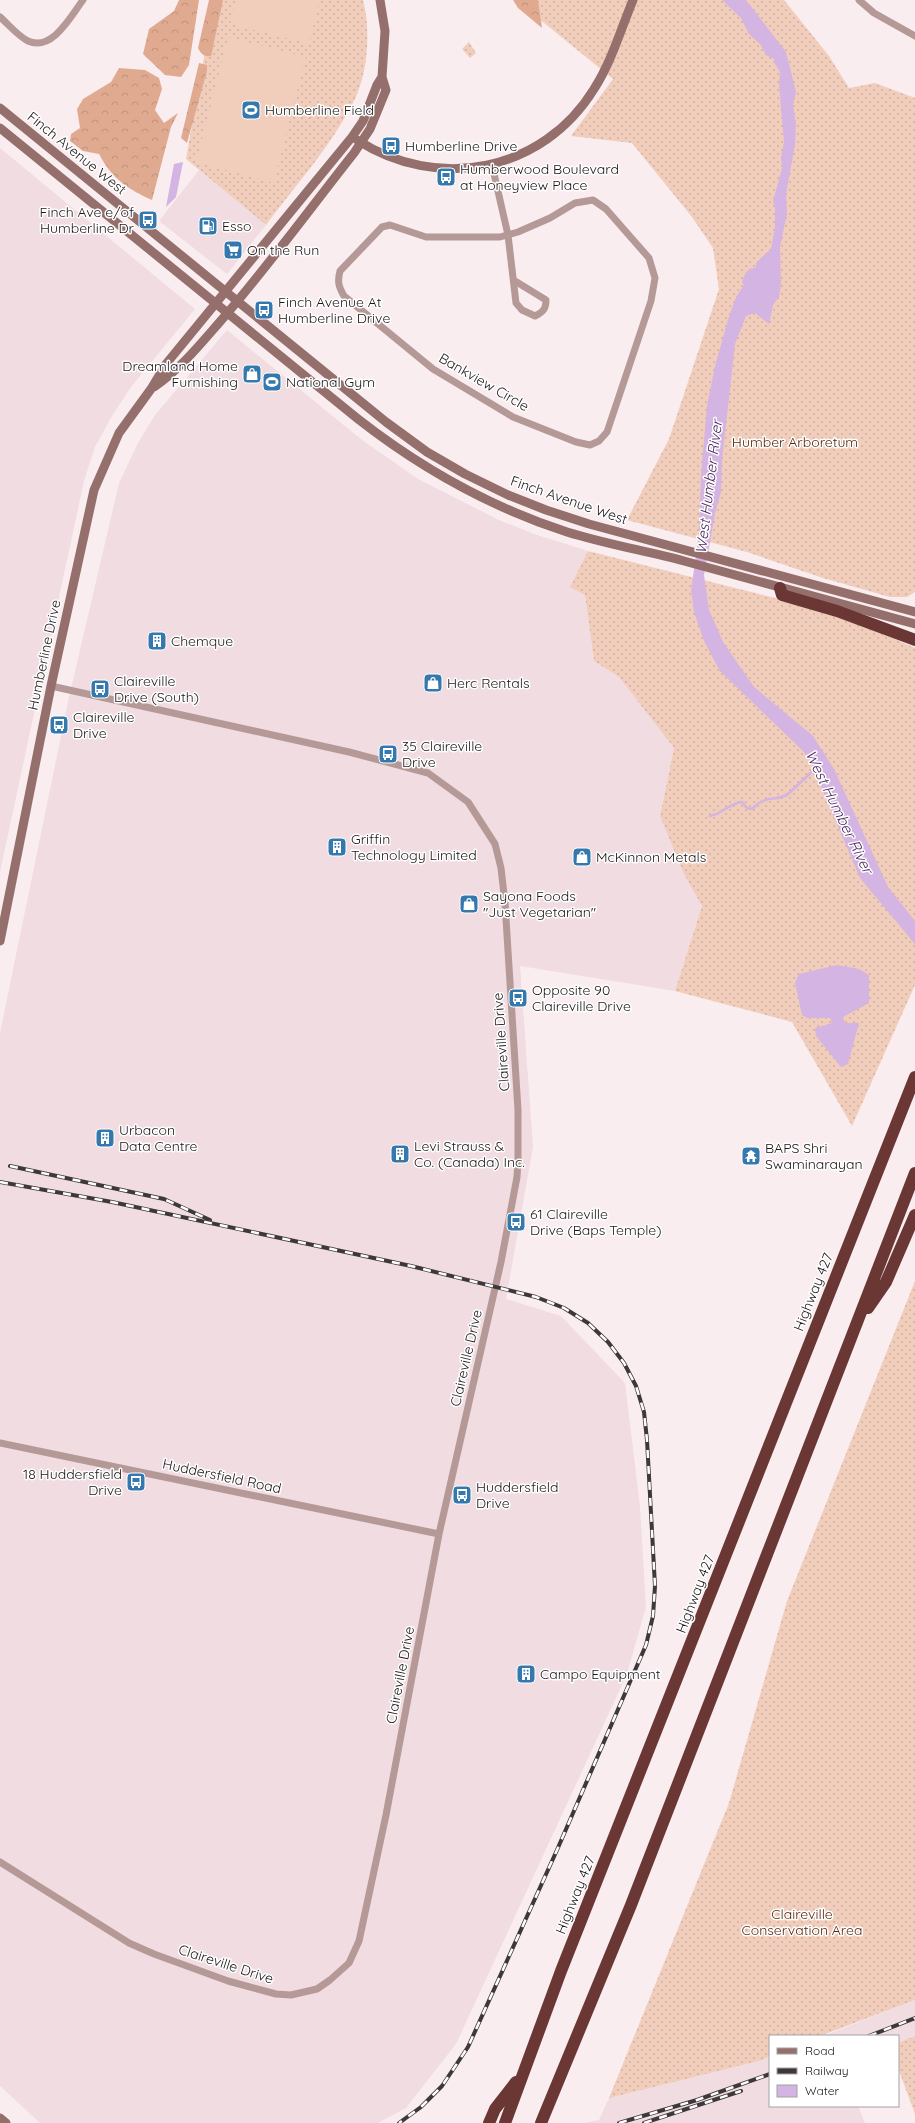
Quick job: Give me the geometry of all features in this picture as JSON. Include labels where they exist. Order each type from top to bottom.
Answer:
[{"type":"highway","points":[[780,588],[782,595],[837,611],[915,640]]},
{"type":"highway","name":"Highway 427","points":[[505,2123],[566,1956],[915,1077]]},
{"type":"highway","points":[[541,2123],[631,1905],[915,1173]]},
{"type":"highway","points":[[858,1322],[886,1282],[915,1215]]},
{"type":"highway","points":[[489,2123],[496,2109],[523,2073]]},
{"type":"main road","name":"Humberline Drive","points":[[151,389],[168,378],[228,313],[361,143],[378,110],[386,90],[382,77],[385,31],[380,0]]},
{"type":"main road","points":[[352,137],[361,143],[398,160],[420,166],[460,168],[492,165],[518,157],[538,147],[577,113],[594,89],[633,0]]},
{"type":"main road","name":"Humberline Drive","points":[[0,941],[51,686],[94,490],[119,433],[151,389],[166,364],[278,225],[352,137],[363,121],[377,85],[382,77]]},
{"type":"main road","name":"Finch Avenue West","points":[[0,108],[386,422],[445,463],[493,488],[546,510],[668,546],[915,612]]},
{"type":"main road","name":"Finch Avenue West","points":[[0,128],[381,436],[447,480],[485,500],[545,525],[585,537],[667,556],[915,624]]},
{"type":"main road","points":[[0,2118],[6,2123]]},
{"type":"street","points":[[0,17],[25,39],[36,44],[42,43],[55,36],[83,0]]},
{"type":"street","points":[[860,0],[874,13],[915,36]]},
{"type":"street","points":[[492,165],[508,235],[515,281],[516,303],[522,310],[535,316],[542,313],[546,307],[546,300],[515,281]]},
{"type":"street","name":"Bankview Circle","points":[[593,200],[606,210],[649,258],[655,278],[651,300],[607,432],[599,441],[590,445],[576,442],[514,417],[440,373],[344,296],[339,287],[338,280],[340,271],[382,227],[390,225],[426,237],[474,238],[508,235],[550,218],[575,203],[593,200]]},
{"type":"street","name":"Claireville Drive","points":[[0,1862],[129,1943],[154,1954],[220,1978],[276,1994],[291,1995],[317,1989],[330,1980],[349,1963],[359,1941],[394,1776],[439,1534],[501,1262],[517,1177],[518,1110],[505,903],[501,868],[495,844],[468,802],[428,773],[349,752],[230,728],[51,686]]},
{"type":"street","name":"Huddersfield Road","points":[[0,1444],[439,1534]]},
{"type":"shaded area","points":[[0,148],[195,309],[131,387],[112,416],[95,447],[84,481],[0,872]]},
{"type":"shaded area","points":[[199,170],[266,225],[227,274],[159,221]]},
{"type":"shaded area","points":[[227,330],[362,440],[418,479],[499,520],[534,534],[588,551],[570,587],[585,594],[594,661],[619,677],[674,748],[660,816],[702,906],[675,991],[520,966],[533,1147],[506,1299],[561,1316],[625,1383],[640,1506],[646,1607],[627,1674],[456,2044],[406,2108],[378,2123],[40,2123],[0,2086],[0,1033],[69,697],[119,483],[138,443],[155,415]]},
{"type":"shaded area","points":[[915,2000],[915,2036],[899,2043],[899,2035],[826,2035]]},
{"type":"shaded area","points":[[769,2057],[769,2107],[858,2107],[865,2123],[583,2123],[599,2120],[609,2098]]},
{"type":"green space","points":[[179,0],[199,0],[189,65],[181,77],[165,75],[143,54],[149,29],[174,11]]},
{"type":"green space","points":[[209,0],[223,0],[211,56],[206,56],[200,52],[198,48]]},
{"type":"green space","points":[[214,0],[363,0],[367,24],[367,51],[359,90],[335,134],[266,225],[186,159]]},
{"type":"green space","points":[[236,0],[320,0],[309,44],[230,24]]},
{"type":"green space","points":[[513,0],[538,0],[542,28],[518,8]]},
{"type":"green space","name":"Humber Arboretum","points":[[522,0],[784,0],[829,56],[849,88],[875,83],[915,98],[915,592],[907,597],[890,597],[823,578],[747,552],[627,520],[669,439],[719,289],[713,248],[692,217],[632,143],[571,136],[613,79],[527,9]]},
{"type":"green space","name":"Humberline Field","points":[[228,37],[306,57],[274,183],[196,162]]},
{"type":"green space","points":[[469,42],[476,53],[470,58],[462,49]]},
{"type":"green space","points":[[199,63],[207,65],[207,71],[187,143],[181,138]]},
{"type":"green space","points":[[119,68],[145,70],[159,78],[162,89],[155,110],[164,123],[178,113],[171,127],[152,200],[135,192],[115,177],[99,154],[83,151],[70,141],[71,134],[80,128],[77,109],[83,99],[111,82]]},
{"type":"green space","points":[[588,551],[811,607],[875,630],[915,648],[915,985],[852,1126],[792,1022],[675,991],[702,906],[684,874],[660,816],[674,748],[619,677],[594,661],[585,595],[570,587]]},
{"type":"green space","name":"Claireville Conservation Area","points":[[915,1281],[915,2000],[823,2035],[769,2035],[769,2056],[762,2060],[609,2098],[729,1803],[787,1601]]},
{"type":"green space","points":[[915,2036],[915,2114],[899,2071],[899,2043]]},
{"type":"water","name":"West Humber River","points":[[722,0],[746,0],[786,52],[796,92],[793,105],[796,124],[795,145],[786,194],[787,213],[780,247],[781,284],[779,297],[773,305],[769,324],[755,313],[746,316],[735,344],[722,460],[721,492],[715,514],[704,575],[709,610],[723,642],[754,687],[813,736],[834,769],[888,887],[915,921],[915,944],[860,878],[811,763],[803,751],[720,671],[704,641],[694,612],[691,590],[699,535],[701,475],[707,406],[715,366],[736,297],[744,285],[742,283],[747,271],[755,268],[757,262],[771,249],[775,227],[775,209],[773,201],[782,168],[781,157],[784,142],[779,85],[780,72],[774,59],[766,55],[761,45],[749,34],[741,18]]},
{"type":"water","points":[[183,162],[176,197],[166,207],[174,164]]},
{"type":"water","points":[[837,965],[859,969],[869,975],[869,1003],[843,1017],[845,1023],[859,1023],[848,1064],[841,1067],[816,1036],[815,1028],[832,1023],[830,1018],[807,1018],[802,1015],[795,983],[799,974]]},
{"type":"waterway","name":"West Humber River","points":[[710,816],[738,803],[742,802],[747,808],[752,809],[762,801],[787,795],[815,769]]},
{"type":"railway","points":[[10,1166],[164,1199],[210,1220]]},
{"type":"railway","points":[[0,1182],[112,1202],[411,1266],[536,1297],[564,1308],[588,1323],[608,1342],[624,1363],[636,1386],[644,1412],[647,1440],[655,1586],[653,1616],[646,1645],[557,1850],[468,2047],[442,2086],[421,2107],[399,2123]]},
{"type":"railway","points":[[872,2035],[915,2018]]},
{"type":"railway","points":[[619,2123],[697,2100],[769,2074]]},
{"type":"railway","points":[[644,2123],[741,2091]]},
{"type":"place","name":"Humberline Field","points":[[251,110]]},
{"type":"place","name":"Humberline Drive","points":[[391,146]]},
{"type":"place","name":"Humberwood Boulevard at Honeyview Place","points":[[446,177]]},
{"type":"place","name":"Finch Ave e/of Humberline Dr","points":[[148,220]]},
{"type":"place","name":"Esso","points":[[208,226]]},
{"type":"place","name":"On the Run","points":[[233,250]]},
{"type":"place","name":"Finch Avenue At Humberline Drive","points":[[264,310]]},
{"type":"place","name":"Dreamland Home Furnishing","points":[[252,374]]},
{"type":"place","name":"National Gym","points":[[272,382]]},
{"type":"place","name":"Chemque","points":[[157,641]]},
{"type":"place","name":"Herc Rentals","points":[[433,683]]},
{"type":"place","name":"Claireville Drive (South)","points":[[100,689]]},
{"type":"place","name":"Claireville Drive","points":[[59,725]]},
{"type":"place","name":"35 Claireville Drive","points":[[388,754]]},
{"type":"place","name":"Griffin Technology Limited","points":[[337,847]]},
{"type":"place","name":"McKinnon Metals","points":[[582,857]]},
{"type":"place","name":"Sayona Foods \"Just Vegetarian\"","points":[[469,904]]},
{"type":"place","name":"Opposite 90 Claireville Drive","points":[[518,998]]},
{"type":"place","name":"Urbacon Data Centre","points":[[105,1138]]},
{"type":"place","name":"Levi Strauss & Co. (Canada) Inc.","points":[[400,1154]]},
{"type":"place","name":"BAPS Shri Swaminarayan","points":[[751,1156]]},
{"type":"place","name":"61 Claireville Drive (Baps Temple)","points":[[516,1222]]},
{"type":"place","name":"18 Huddersfield Drive","points":[[136,1482]]},
{"type":"place","name":"Huddersfield Drive","points":[[462,1495]]},
{"type":"place","name":"Campo Equipment","points":[[526,1674]]}]
